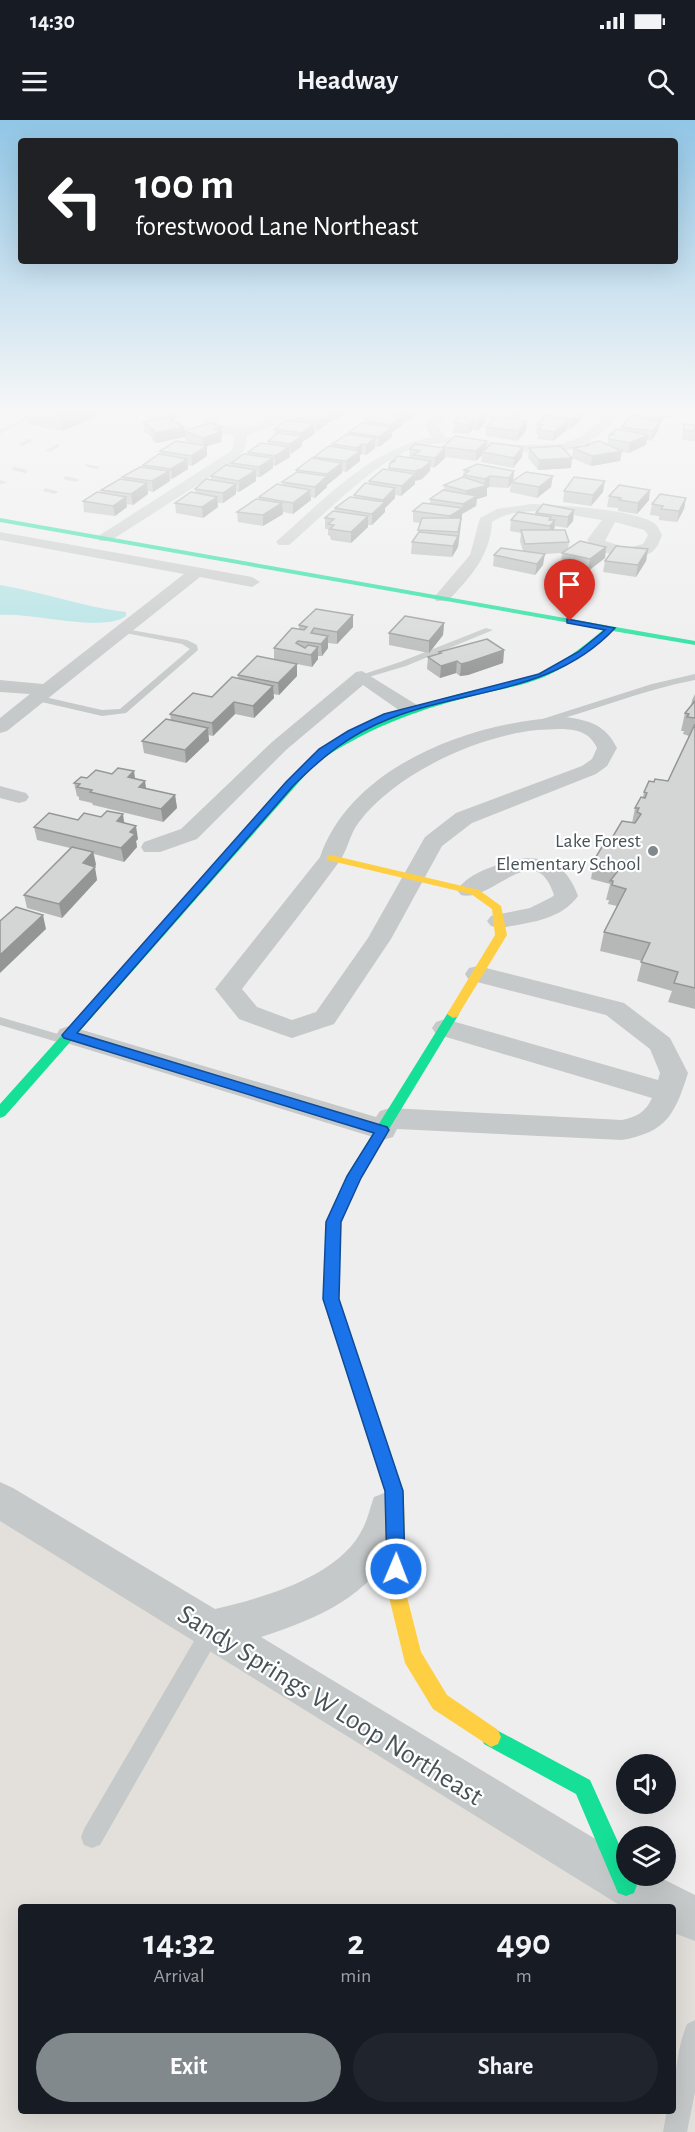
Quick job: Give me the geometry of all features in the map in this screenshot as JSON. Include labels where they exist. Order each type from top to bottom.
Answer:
[{"type":"street","points":[[105,538],[158,504]]},
{"type":"street","points":[[284,542],[330,504]]},
{"type":"street","points":[[442,598],[480,553],[484,540],[485,521],[490,516],[522,509],[545,509],[611,519]]},
{"type":"street","points":[[0,520],[695,643]]},
{"type":"street","points":[[0,536],[252,582]]},
{"type":"street","points":[[0,727],[196,572]]},
{"type":"street","points":[[3,1105],[66,1038],[302,771],[323,752],[351,733],[410,709],[542,675],[581,654],[611,628]]},
{"type":"street","points":[[152,847],[189,834],[279,746],[362,676],[410,709]]},
{"type":"street","points":[[0,686],[41,694]]},
{"type":"street","points":[[525,725],[581,725],[596,730],[604,738],[607,748],[600,762],[589,770],[465,818],[433,842],[379,939],[325,1018],[292,1029],[248,1013],[228,989],[331,858],[333,842],[374,795],[422,762],[492,732],[525,725]]},
{"type":"street","points":[[331,858],[475,892],[498,908],[501,935],[354,1176],[333,1222],[331,1299],[394,1491],[398,1597],[412,1656],[440,1702],[474,1728],[583,1787],[645,1896]]},
{"type":"street","points":[[469,890],[482,881],[517,865],[536,865],[553,871],[563,880],[566,897],[560,904],[551,909],[499,921]]},
{"type":"street","points":[[66,1038],[386,1124],[622,1130],[639,1128],[654,1119],[664,1106],[674,1073],[661,1044],[615,1009],[478,974]]},
{"type":"street","points":[[445,1028],[668,1093]]},
{"type":"street","points":[[212,1630],[254,1620],[299,1604],[343,1579],[376,1543],[394,1491]]},
{"type":"street","name":"Sandy Springs W Loop Northeast","points":[[0,1500],[645,1896]]},
{"type":"street","points":[[676,1911],[695,1918]]},
{"type":"lane","points":[[41,694],[102,713],[123,711],[194,650],[194,647],[184,642],[123,630]]},
{"type":"lane","points":[[362,676],[403,664],[489,630]]},
{"type":"lane","points":[[525,725],[576,713],[645,688],[695,677]]},
{"type":"lane","points":[[0,1021],[66,1038]]},
{"type":"lane","points":[[92,1838],[212,1630]]},
{"type":"lane","points":[[675,2132],[695,2032]]},
{"type":"shaded area","points":[[0,1502],[616,1869],[616,1886],[645,1886],[675,1904],[18,1904],[18,2114],[676,2114],[676,1905],[695,1916],[695,2132],[0,2132]]},
{"type":"water","points":[[0,585],[94,607],[126,612],[126,616],[115,621],[101,623],[0,615]]},
{"type":"building","points":[[181,504],[207,504],[202,507]]},
{"type":"building","points":[[249,504],[281,504],[263,515],[237,512]]},
{"type":"building","points":[[341,504],[383,504],[372,514],[335,508]]},
{"type":"building","points":[[422,504],[463,508],[450,516],[413,511]]},
{"type":"building","points":[[543,504],[574,510],[568,517],[536,513]]},
{"type":"building","points":[[652,504],[683,504],[679,511],[661,509],[663,506]]},
{"type":"building","points":[[333,511],[368,516],[351,532],[330,529],[334,525],[328,524],[334,519],[325,518]]},
{"type":"building","points":[[518,512],[551,517],[549,520],[555,520],[550,526],[511,520]]},
{"type":"building","points":[[422,518],[461,518],[458,532],[418,530]]},
{"type":"building","points":[[521,530],[565,530],[569,542],[525,544]]},
{"type":"building","points":[[419,532],[458,536],[453,546],[412,542]]},
{"type":"building","points":[[580,541],[606,547],[590,559],[562,553]]},
{"type":"building","points":[[616,546],[648,549],[638,565],[605,561]]},
{"type":"building","points":[[501,548],[545,554],[537,564],[494,555]]},
{"type":"building","points":[[316,609],[353,615],[337,632],[314,628],[311,633],[328,636],[321,644],[298,641],[296,643],[305,648],[308,645],[318,647],[311,655],[274,648],[292,628],[304,630],[307,627],[299,625]]},
{"type":"building","points":[[405,616],[444,623],[429,641],[389,633]]},
{"type":"building","points":[[487,639],[504,650],[469,662],[461,664],[457,661],[441,666],[428,657],[441,653],[439,652]]},
{"type":"building","points":[[257,656],[297,664],[278,683],[238,675]]},
{"type":"building","points":[[232,677],[273,686],[253,706],[234,702],[212,723],[170,714],[193,693],[212,697]]},
{"type":"building","points":[[695,701],[695,718],[687,717],[689,714],[685,713]]},
{"type":"building","points":[[166,719],[208,728],[185,750],[142,741]]},
{"type":"building","name":"Lake Forest Elementary School","points":[[695,724],[695,988],[674,983],[678,972],[641,962],[650,943],[604,932],[626,889],[612,885],[613,881],[610,881],[621,867],[594,860],[605,842],[609,843],[622,821],[635,823],[641,814],[637,812],[639,808],[635,808],[641,797],[645,798],[647,793],[644,792],[649,781],[654,782],[655,779],[668,781]]},
{"type":"building","points":[[118,768],[134,771],[128,777],[145,781],[139,787],[175,795],[161,809],[90,792],[92,790],[77,787],[80,784],[74,783],[81,777],[87,778],[96,770],[112,774]]},
{"type":"building","points":[[107,811],[123,814],[117,821],[136,826],[130,832],[135,834],[121,848],[34,827],[49,813],[78,820],[84,813],[101,817]]},
{"type":"building","points":[[72,847],[93,852],[83,863],[95,867],[59,904],[24,895]]},
{"type":"building","points":[[16,907],[43,915],[0,955],[0,921]]},
{"type":"traffic: fast","points":[[0,520],[695,643]]},
{"type":"traffic: fast","points":[[0,1113],[311,763],[348,738],[388,719],[429,705],[515,684],[549,672],[568,661],[611,628]]},
{"type":"traffic: fast","points":[[395,1504],[394,1491],[331,1299],[333,1222],[354,1176],[453,1014]]},
{"type":"traffic: fast","points":[[491,1737],[583,1787],[616,1862]]},
{"type":"traffic: slow","points":[[331,858],[475,892],[497,908],[501,935],[453,1014]]},
{"type":"traffic: slow","points":[[395,1504],[398,1597],[412,1656],[440,1702],[491,1737]]},
{"type":"place","name":"Lake Forest Elementary School","points":[[653,851]]},
{"type":"route","points":[[396,1569],[397,1535],[394,1491],[331,1299],[333,1222],[354,1176],[382,1130],[69,1035],[290,784],[323,752],[351,733],[388,716],[542,675],[581,654],[611,628],[570,621]]}]
